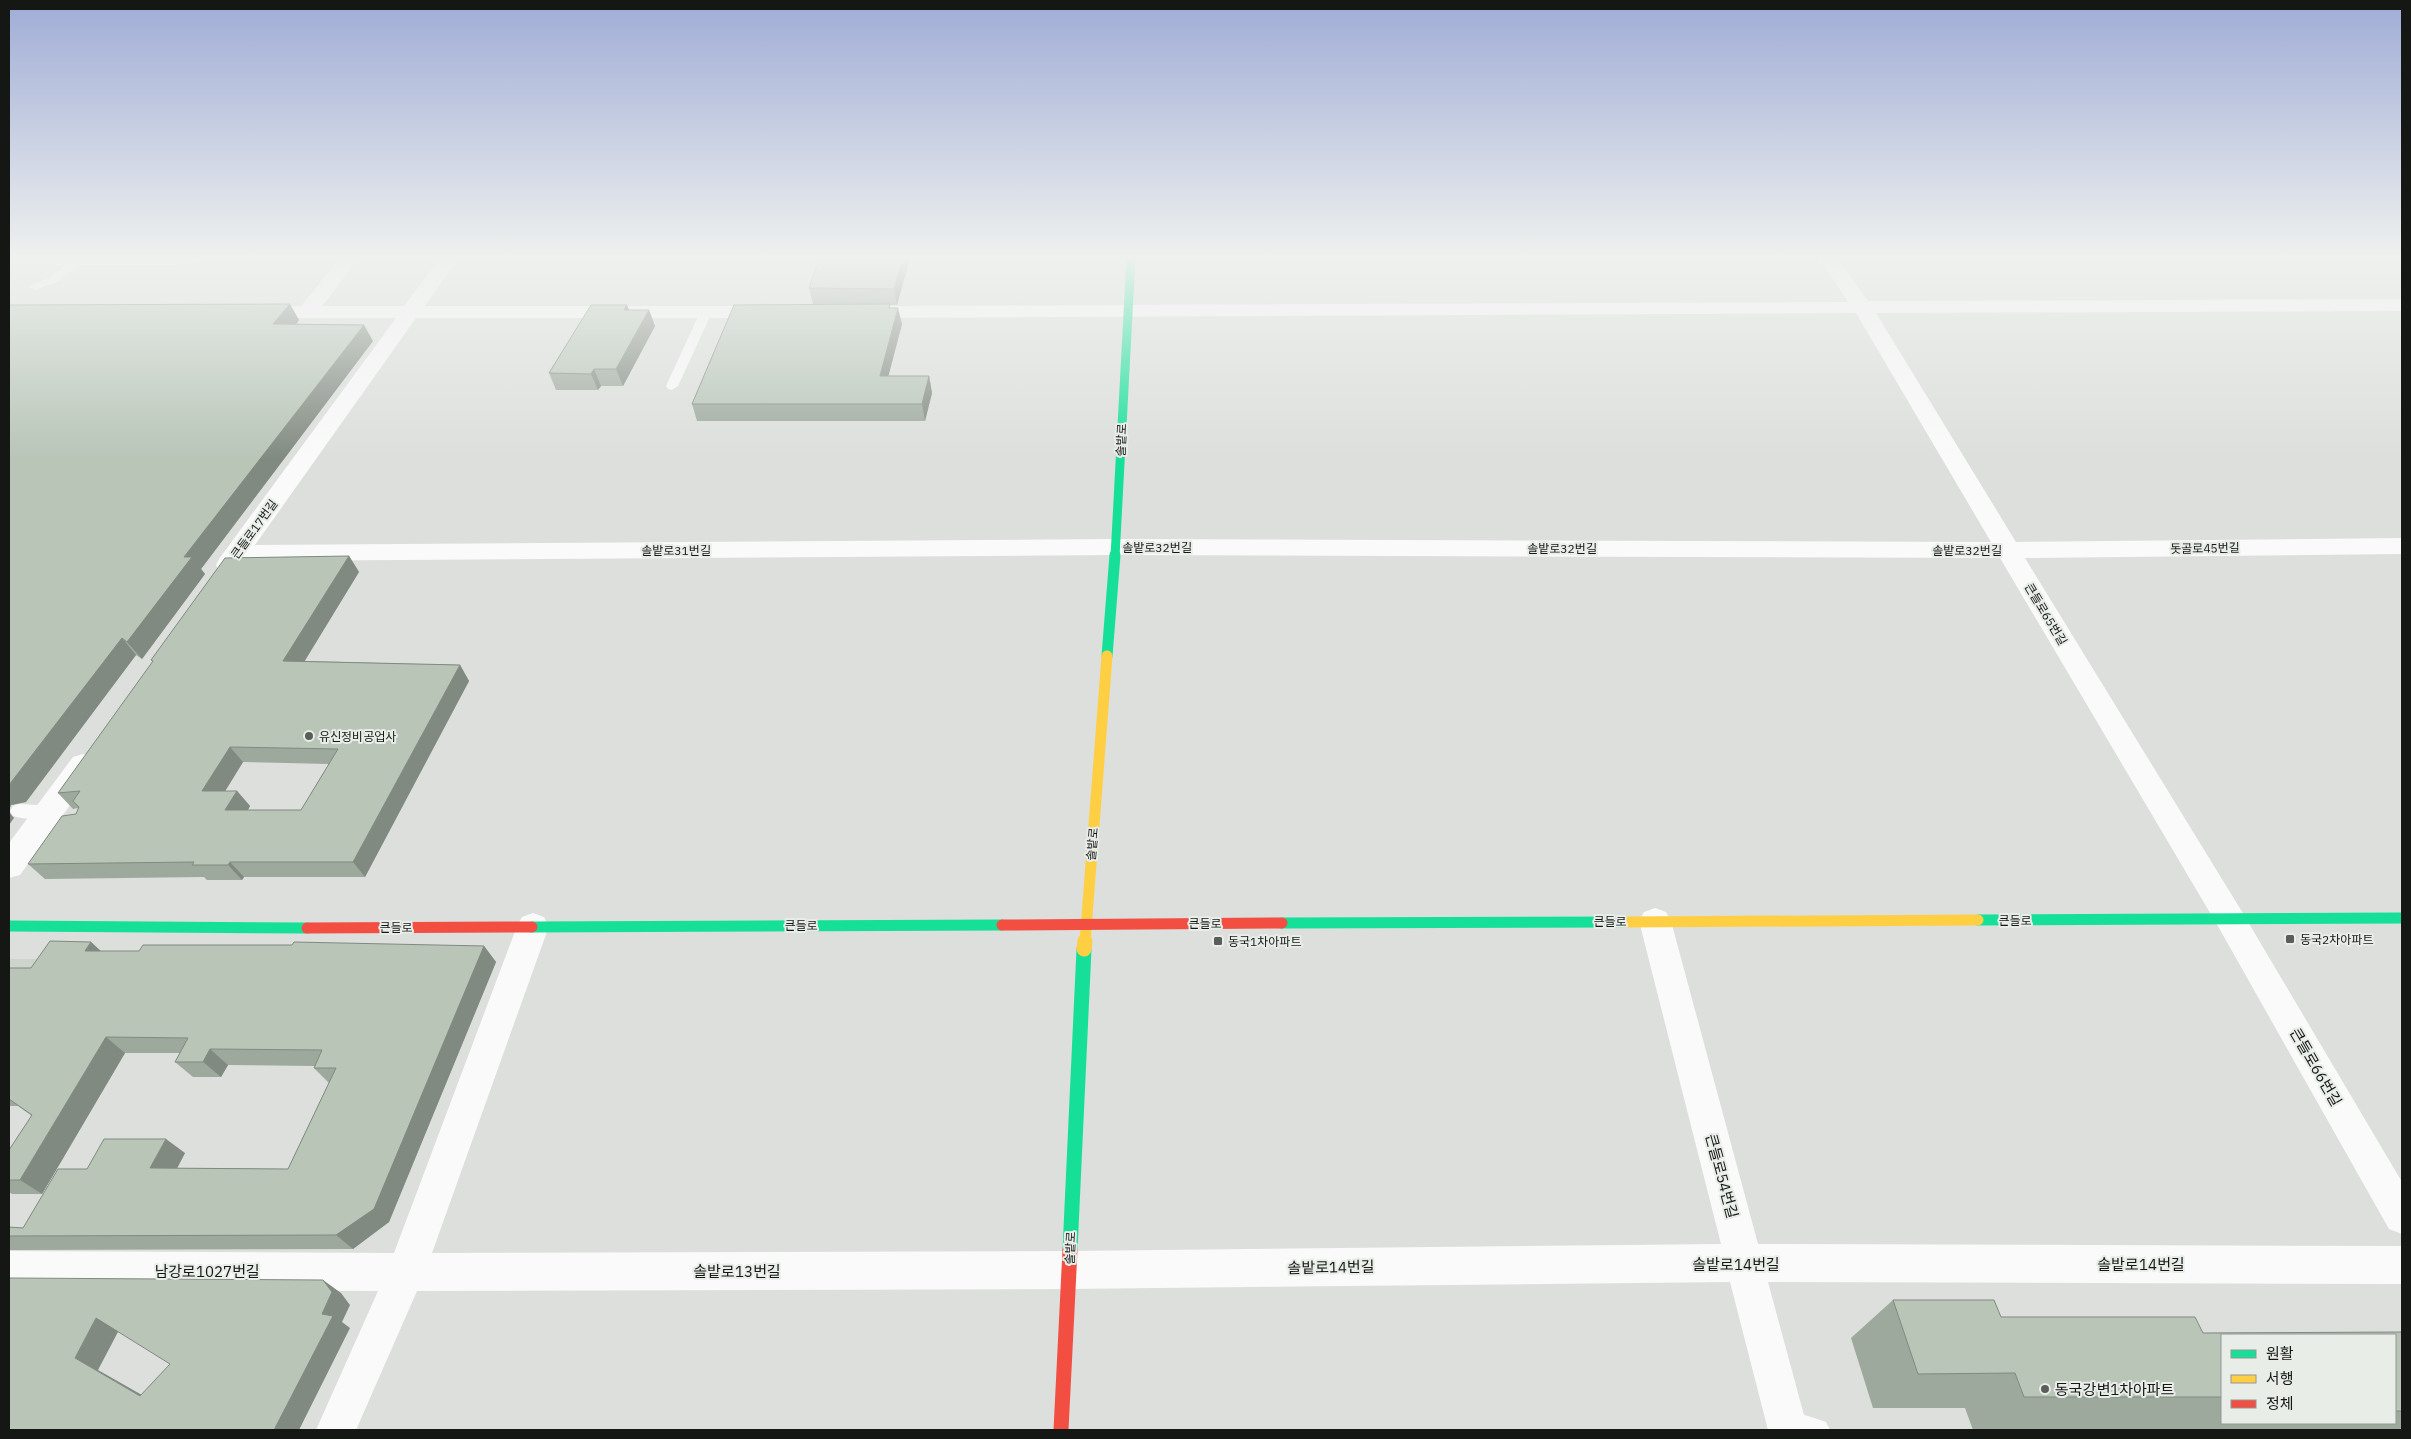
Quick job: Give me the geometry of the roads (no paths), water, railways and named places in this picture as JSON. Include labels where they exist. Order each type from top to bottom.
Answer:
[{"type":"street","name":"큰들로17번길","points":[[214,585],[401,325]]},
{"type":"street","name":"솔밭로","points":[[1060,1430],[1086,923],[1116,547],[1126,325]]},
{"type":"street","name":"큰들로65번길","points":[[1873,325],[2230,919]]},
{"type":"street","name":"돗골로45번길","points":[[2008,550],[2402,546]]},
{"type":"street","name":"솔밭로32번길","points":[[1116,547],[2008,550]]},
{"type":"street","name":"솔밭로31번길","points":[[237,553],[1116,547]]},
{"type":"street","points":[[9,866],[42,817],[96,746]]},
{"type":"street","name":"큰들로","points":[[9,926],[533,926],[2402,918]]},
{"type":"street","name":"큰들로66번길","points":[[2230,919],[2402,1216]]},
{"type":"street","name":"큰들로54번길","points":[[1655,921],[1744,1263],[1798,1427]]},
{"type":"street","points":[[336,1430],[406,1272],[533,926]]},
{"type":"street","name":"솔밭로14번길","points":[[1069,1270],[1744,1263],[2402,1264]]},
{"type":"street","name":"남강로1027번길","points":[[9,1270],[406,1272]]},
{"type":"street","name":"솔밭로13번길","points":[[406,1272],[1069,1270]]},
{"type":"lane","points":[[672,386],[700,325]]},
{"type":"place","name":"유신정비공업사","points":[[309,736]]},
{"type":"place","name":"동국2차아파트","points":[[2290,939]]},
{"type":"place","name":"동국1차아파트","points":[[1218,941]]},
{"type":"place","name":"동국강변1차아파트","points":[[2045,1389]]}]
